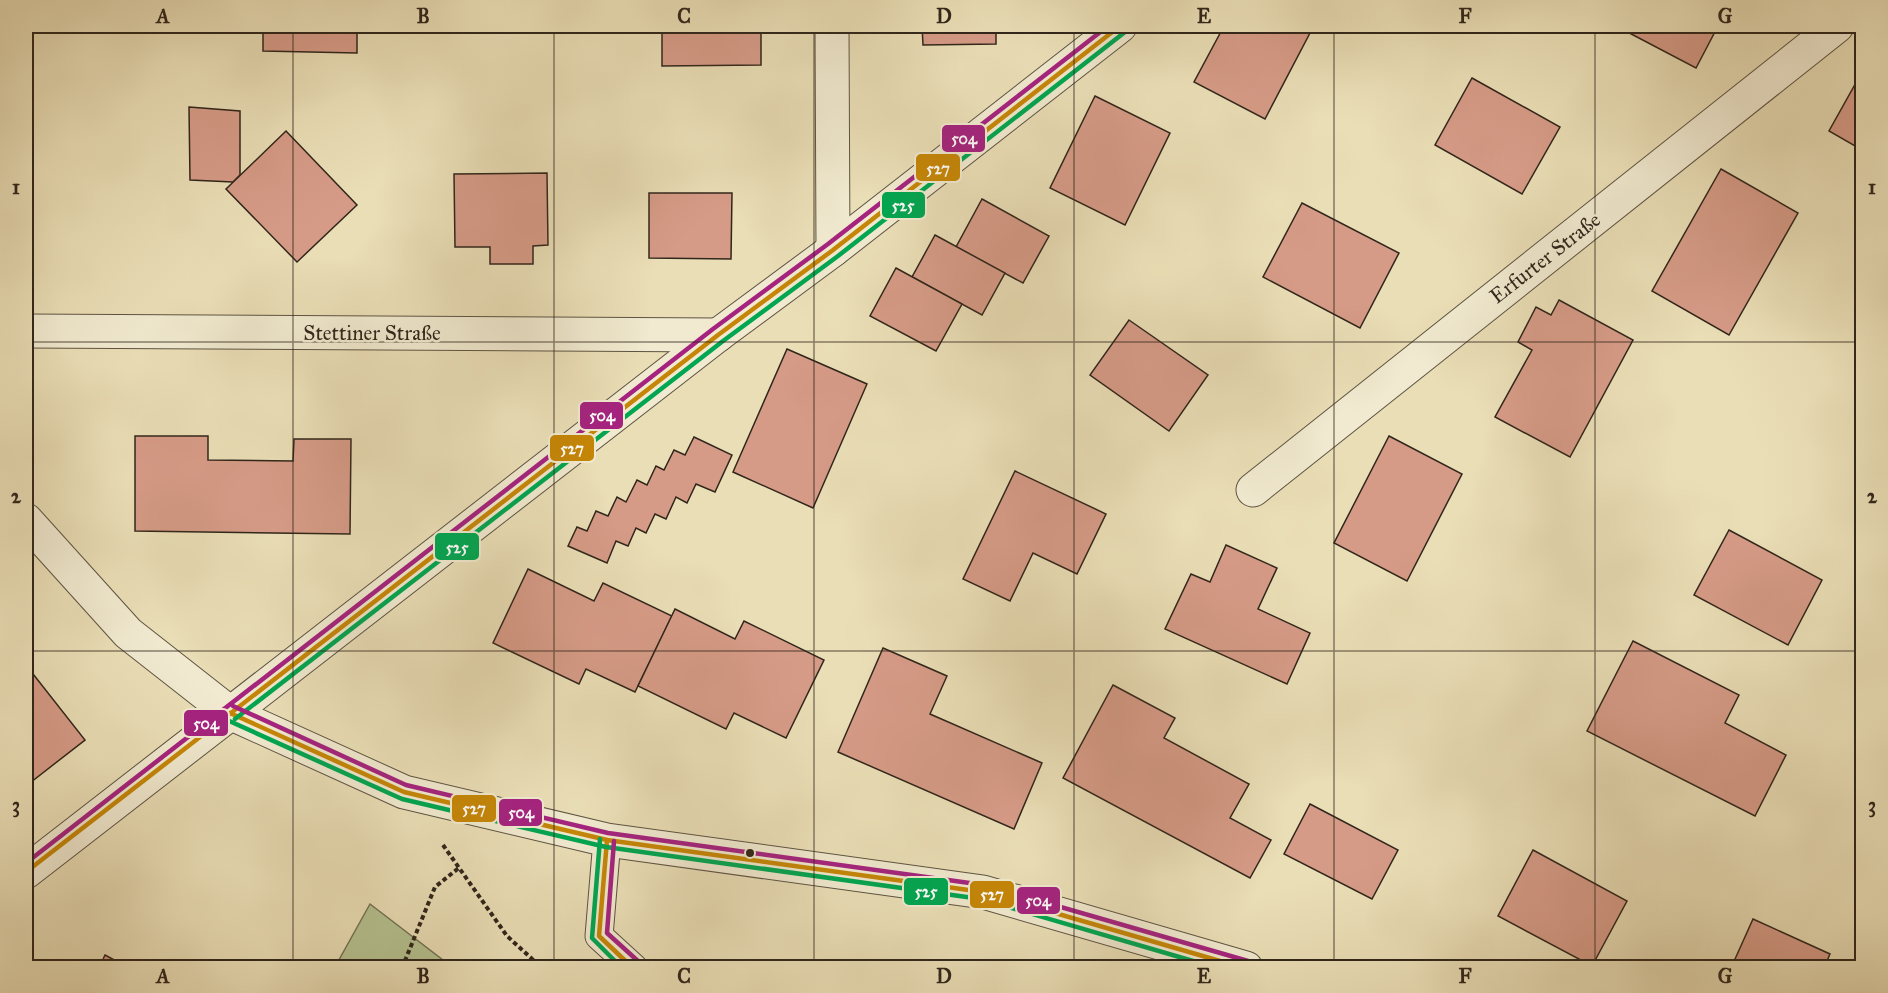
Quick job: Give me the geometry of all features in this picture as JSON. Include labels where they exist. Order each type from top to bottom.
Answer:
[{"type":"street","points":[[832,26],[833,250]]},
{"type":"street","points":[[27,868],[718,335],[833,250],[1120,26]]},
{"type":"street","name":"Erfurter Straße","points":[[1253,490],[1837,26]]},
{"type":"street","name":"Stettiner Straße","points":[[26,332],[718,335]]},
{"type":"street","points":[[26,520],[128,633],[230,713],[404,792],[607,840],[983,892],[1246,968]]},
{"type":"lane","points":[[607,840],[599,936],[634,968]]},
{"type":"path","points":[[404,792],[460,867],[507,936],[542,968]]},
{"type":"path","points":[[402,968],[435,887],[460,867]]},
{"type":"green space","points":[[370,904],[447,963],[462,967],[335,967]]},
{"type":"building","points":[[263,26],[357,26],[357,53],[263,51]]},
{"type":"building","points":[[662,26],[761,26],[761,65],[662,66]]},
{"type":"building","points":[[922,26],[1015,26],[1015,30],[996,30],[996,44],[923,45]]},
{"type":"building","points":[[1224,26],[1301,26],[1311,31],[1265,119],[1194,82]]},
{"type":"building","points":[[1616,26],[1718,26],[1696,68]]},
{"type":"building","points":[[1862,72],[1862,150],[1829,131]]},
{"type":"building","points":[[1472,78],[1560,127],[1522,194],[1435,145]]},
{"type":"building","points":[[1095,96],[1170,133],[1125,225],[1050,188]]},
{"type":"building","points":[[189,107],[240,111],[240,175],[233,182],[190,180]]},
{"type":"building","points":[[286,131],[357,205],[297,262],[226,189]]},
{"type":"building","points":[[1721,169],[1798,213],[1729,335],[1652,291]]},
{"type":"building","points":[[547,173],[548,245],[533,246],[533,264],[490,264],[490,247],[455,247],[454,174]]},
{"type":"building","points":[[26,188],[29,188],[28,232],[26,232]]},
{"type":"building","points":[[649,193],[732,193],[731,259],[649,258]]},
{"type":"building","points":[[982,199],[1049,236],[1023,283],[956,247]]},
{"type":"building","points":[[1302,203],[1399,253],[1360,328],[1263,277]]},
{"type":"building","points":[[26,232],[28,232],[28,272],[26,272]]},
{"type":"building","points":[[935,235],[1005,273],[982,315],[912,277]]},
{"type":"building","points":[[896,268],[962,304],[936,351],[870,316]]},
{"type":"building","points":[[1559,300],[1633,340],[1570,457],[1495,417],[1532,350],[1518,342],[1536,307],[1551,315]]},
{"type":"building","points":[[1129,320],[1208,375],[1169,431],[1090,375]]},
{"type":"building","points":[[787,349],[867,384],[813,508],[733,472]]},
{"type":"building","points":[[135,436],[208,436],[208,460],[293,461],[294,439],[351,439],[350,534],[135,531]]},
{"type":"building","points":[[1389,436],[1462,474],[1407,581],[1334,543]]},
{"type":"building","points":[[694,437],[732,455],[715,492],[696,484],[687,503],[676,497],[666,519],[655,514],[646,533],[636,528],[628,546],[616,541],[607,563],[568,546],[577,527],[587,531],[596,511],[608,516],[617,497],[626,502],[637,480],[647,485],[656,466],[664,470],[674,450],[685,455]]},
{"type":"building","points":[[1015,471],[1106,514],[1077,574],[1033,553],[1010,601],[963,579]]},
{"type":"building","points":[[1729,530],[1822,580],[1788,645],[1694,595]]},
{"type":"building","points":[[1226,545],[1277,568],[1258,609],[1310,633],[1287,684],[1165,629],[1191,574],[1210,582]]},
{"type":"building","points":[[528,569],[594,601],[603,583],[672,616],[635,692],[586,669],[579,684],[493,643]]},
{"type":"building","points":[[675,609],[735,639],[744,621],[824,660],[786,738],[734,713],[726,729],[638,686]]},
{"type":"building","points":[[1633,641],[1739,695],[1725,723],[1786,755],[1755,816],[1587,731]]},
{"type":"building","points":[[883,648],[947,676],[930,714],[1042,763],[1014,829],[838,752]]},
{"type":"building","points":[[26,665],[85,740],[26,786]]},
{"type":"building","points":[[1113,685],[1175,718],[1164,738],[1249,784],[1230,818],[1271,840],[1250,878],[1063,778]]},
{"type":"building","points":[[1310,804],[1398,850],[1372,899],[1284,854]]},
{"type":"building","points":[[1533,850],[1627,901],[1592,966],[1498,916]]},
{"type":"building","points":[[1753,919],[1830,954],[1824,968],[1731,968]]},
{"type":"building","points":[[105,955],[129,968],[99,968]]},
{"type":"transit line","name":"504","points":[[26,863],[713,329],[828,244],[1108,26]]},
{"type":"transit line","name":"527","points":[[26,872],[1120,26]]},
{"type":"transit line","name":"525","points":[[235,719],[723,341],[838,256],[1125,32]]},
{"type":"transit line","name":"504","points":[[233,706],[406,785],[608,833],[984,885],[1248,961]]},
{"type":"transit line","name":"527","points":[[230,713],[404,792],[607,840],[983,892],[1244,968]]},
{"type":"transit line","name":"525","points":[[227,720],[402,799],[606,847],[981,899],[1217,968]]},
{"type":"transit line","name":"525","points":[[600,839],[592,938],[622,968]]},
{"type":"transit line","name":"527","points":[[607,840],[599,936],[633,968]]},
{"type":"transit line","name":"504","points":[[614,841],[607,933],[639,962]]}]
